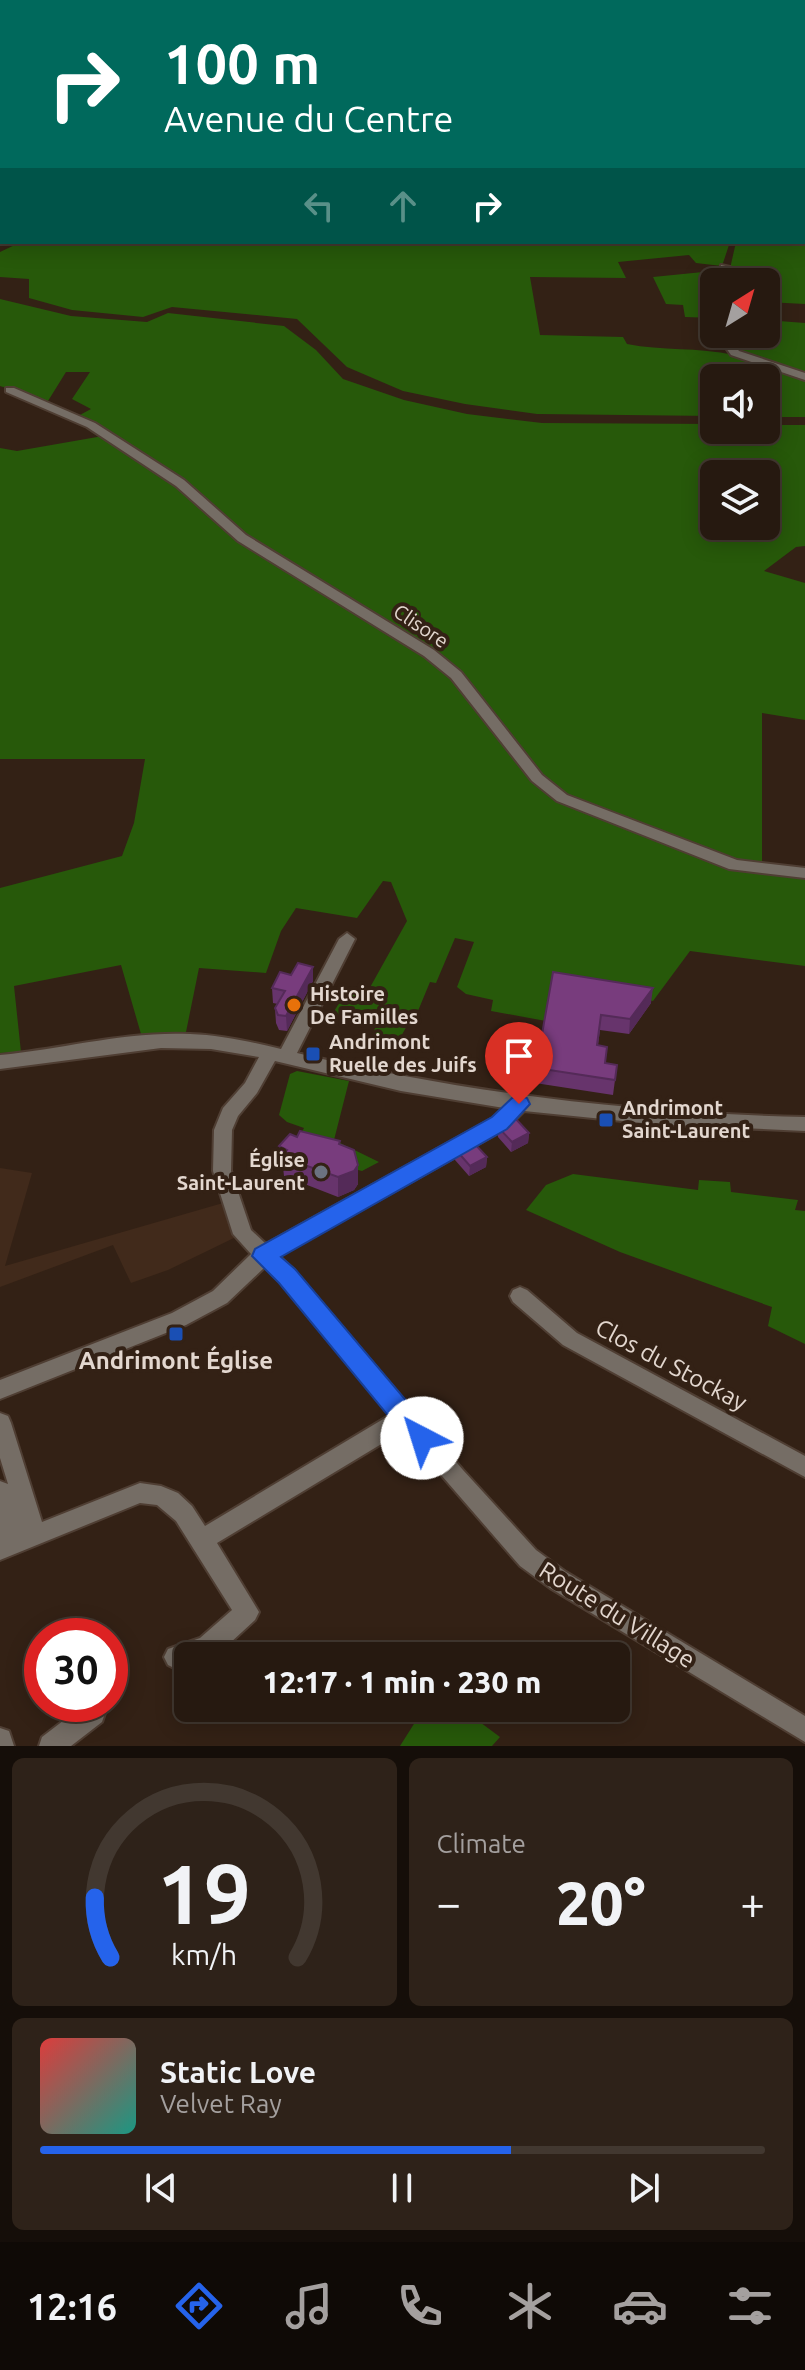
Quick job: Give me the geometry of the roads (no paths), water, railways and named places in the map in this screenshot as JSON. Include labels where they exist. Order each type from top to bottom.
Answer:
[{"type":"street","points":[[731,348],[735,353],[805,377]]},
{"type":"street","name":"Clisore","points":[[10,390],[91,425],[180,483],[242,538],[429,653],[456,675],[537,778],[562,798],[735,865],[805,873]]},
{"type":"street","name":"Route du Village","points":[[347,939],[277,1056],[238,1100],[223,1130],[222,1171],[243,1234],[287,1276],[405,1418],[528,1558],[571,1588],[805,1730]]},
{"type":"street","points":[[0,1062],[177,1040],[211,1042],[400,1084],[519,1104],[700,1123],[805,1124]]},
{"type":"street","points":[[0,1390],[179,1319],[220,1297],[263,1256],[500,1123],[519,1104]]},
{"type":"street","name":"Clos du Stockay","points":[[520,1296],[570,1339],[805,1467]]},
{"type":"street","points":[[202,1540],[405,1418]]},
{"type":"street","points":[[0,1423],[16,1542]]},
{"type":"street","points":[[0,1491],[16,1542]]},
{"type":"street","points":[[16,1542],[140,1493],[157,1492],[169,1498],[202,1540],[247,1612],[214,1642]]},
{"type":"street","points":[[51,1746],[82,1722]]},
{"type":"street","points":[[0,1740],[2,1746]]},
{"type":"place","name":"Histoire De Familles","points":[[294,1005]]},
{"type":"place","name":"Andrimont Ruelle des Juifs","points":[[313,1054]]},
{"type":"place","name":"Andrimont Saint-Laurent","points":[[606,1120]]},
{"type":"place","name":"Église Saint-Laurent","points":[[321,1172]]},
{"type":"place","name":"Andrimont Église","points":[[176,1334]]}]
